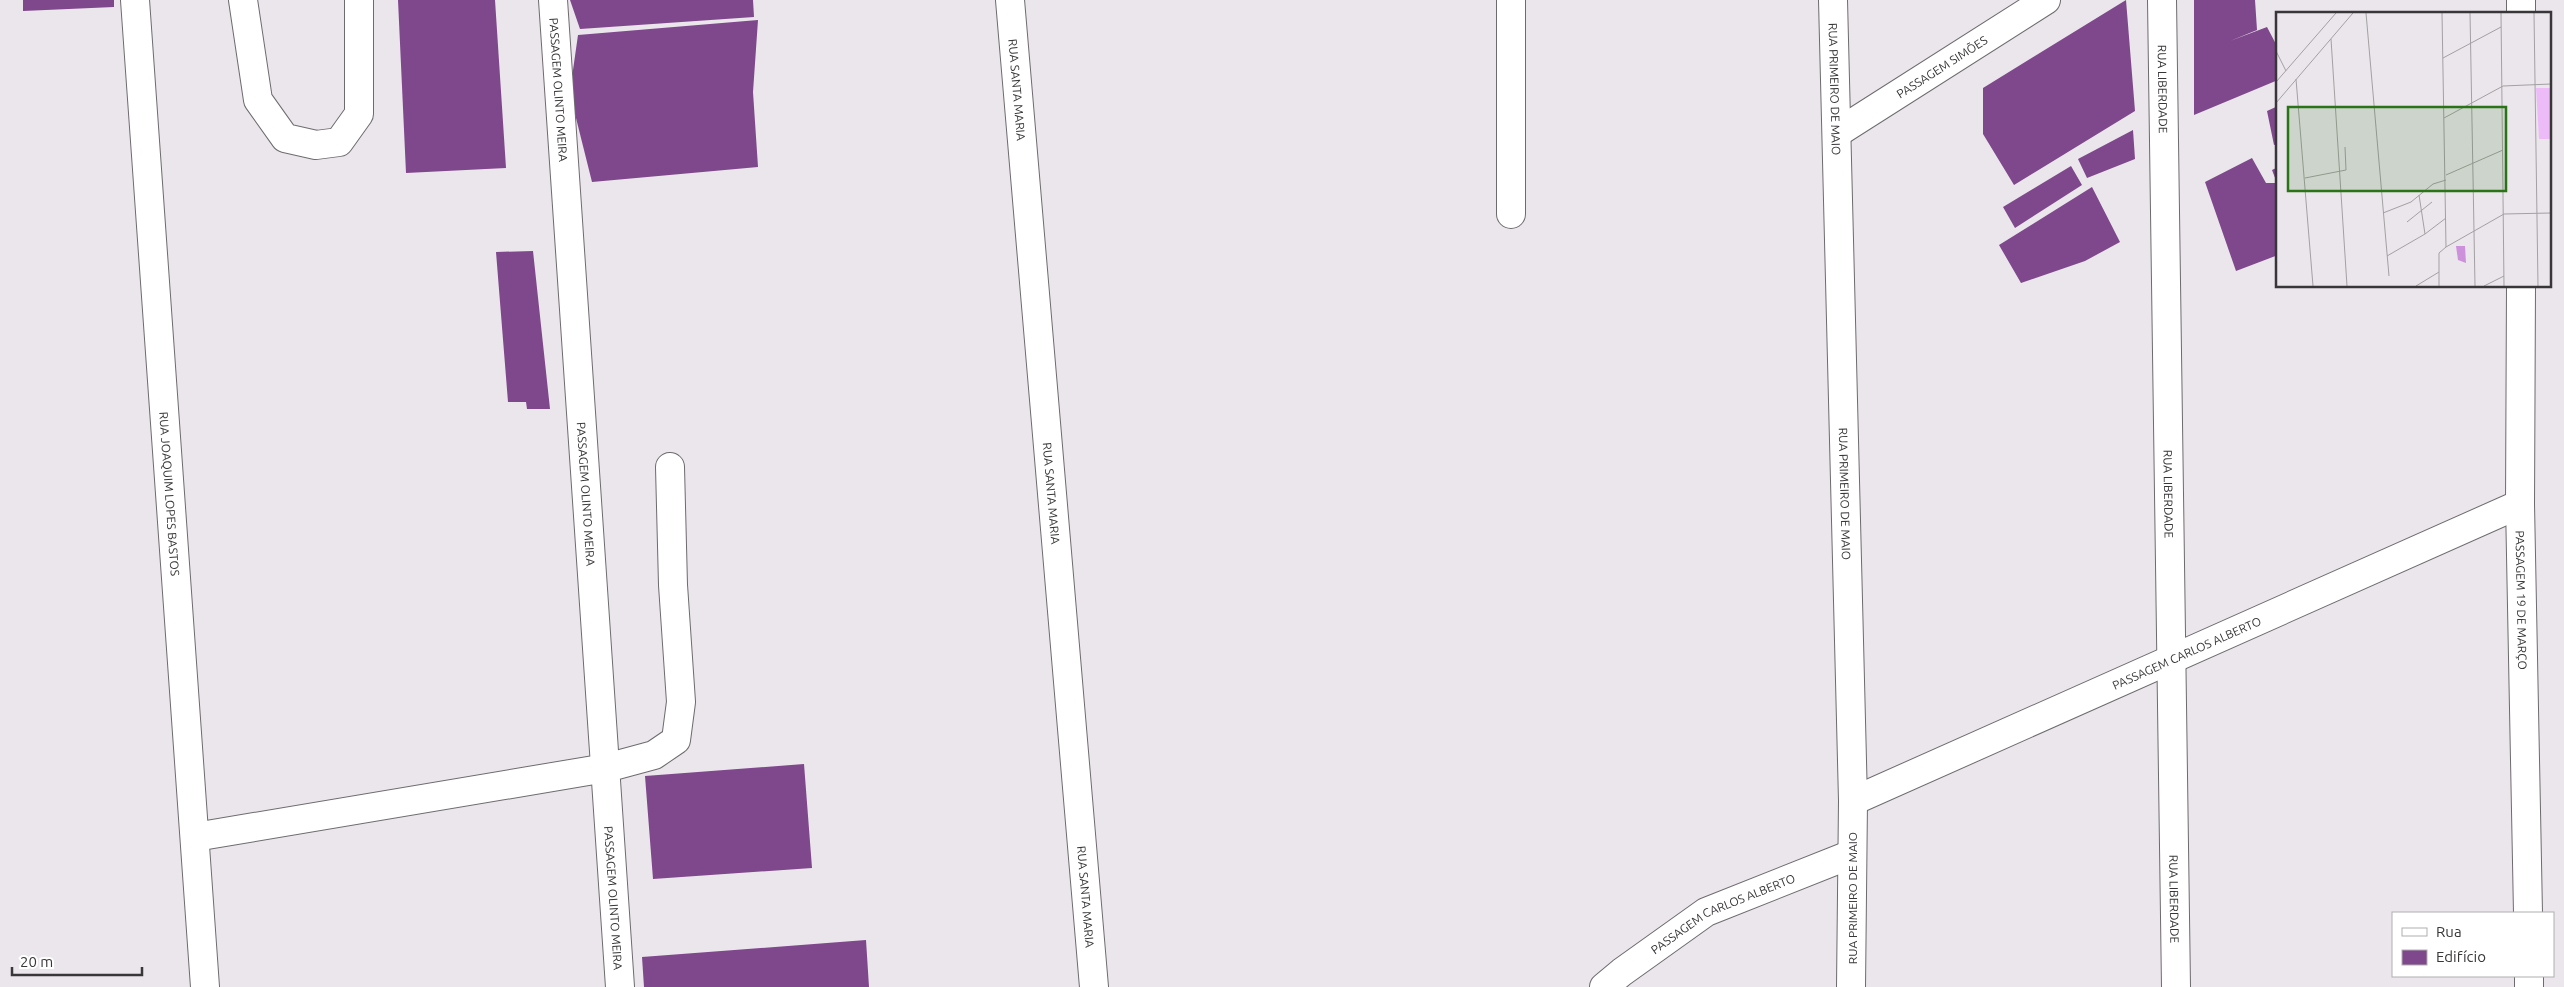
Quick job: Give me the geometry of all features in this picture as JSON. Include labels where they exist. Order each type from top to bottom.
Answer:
[{"type":"street","name":"RUA JOAQUIM LOPES BASTOS","points":[[135,0],[205,987]]},
{"type":"street","points":[[243,0],[258,100],[285,138],[316,145],[339,142],[359,114],[359,0]]},
{"type":"street","name":"PASSAGEM OLINTO MEIRA","points":[[553,0],[620,987]]},
{"type":"street","name":"RUA SANTA MARIA","points":[[1010,0],[1094,987]]},
{"type":"street","points":[[1511,0],[1511,214]]},
{"type":"street","name":"RUA PRIMEIRO DE MAIO","points":[[1833,0],[1853,801],[1852,987]]},
{"type":"street","name":"PASSAGEM SIMÕES","points":[[1837,132],[2046,0]]},
{"type":"street","name":"RUA LIBERDADE","points":[[2162,0],[2176,987]]},
{"type":"street","name":"PASSAGEM 19 DE MARÇO","points":[[2520,288],[2520,504],[2528,912]]},
{"type":"street","points":[[195,837],[606,768],[654,755],[676,740],[681,702],[673,585],[670,467]]},
{"type":"street","name":"PASSAGEM CARLOS ALBERTO","points":[[1853,801],[2520,504]]},
{"type":"street","name":"PASSAGEM CARLOS ALBERTO","points":[[1604,987],[1706,912],[1852,854]]},
{"type":"building","points":[[23,0],[114,0],[114,7],[23,11]]},
{"type":"building","points":[[398,0],[495,0],[506,168],[406,173]]},
{"type":"building","points":[[570,0],[753,0],[754,17],[580,29]]},
{"type":"building","points":[[2126,0],[2135,111],[2014,185],[1983,134],[1983,88]]},
{"type":"building","points":[[2194,0],[2255,0],[2257,30],[2230,41],[2267,27],[2276,44],[2276,81],[2194,115]]},
{"type":"building","points":[[758,20],[753,92],[758,167],[592,182],[573,106],[573,70],[578,35]]},
{"type":"building","points":[[2276,107],[2276,144],[2274,145],[2267,111]]},
{"type":"building","points":[[2133,130],[2135,159],[2087,178],[2078,159]]},
{"type":"building","points":[[2252,158],[2266,183],[2276,183],[2276,256],[2236,271],[2205,182]]},
{"type":"building","points":[[2071,166],[2082,185],[2015,228],[2003,207]]},
{"type":"building","points":[[2276,168],[2276,180],[2272,170]]},
{"type":"building","points":[[2092,187],[2120,242],[2085,261],[2021,283],[1999,245]]},
{"type":"building","points":[[533,251],[550,409],[527,409],[526,402],[508,402],[496,252]]},
{"type":"building","points":[[804,764],[812,868],[653,879],[645,776]]},
{"type":"building","points":[[866,940],[869,987],[644,987],[642,957]]}]
